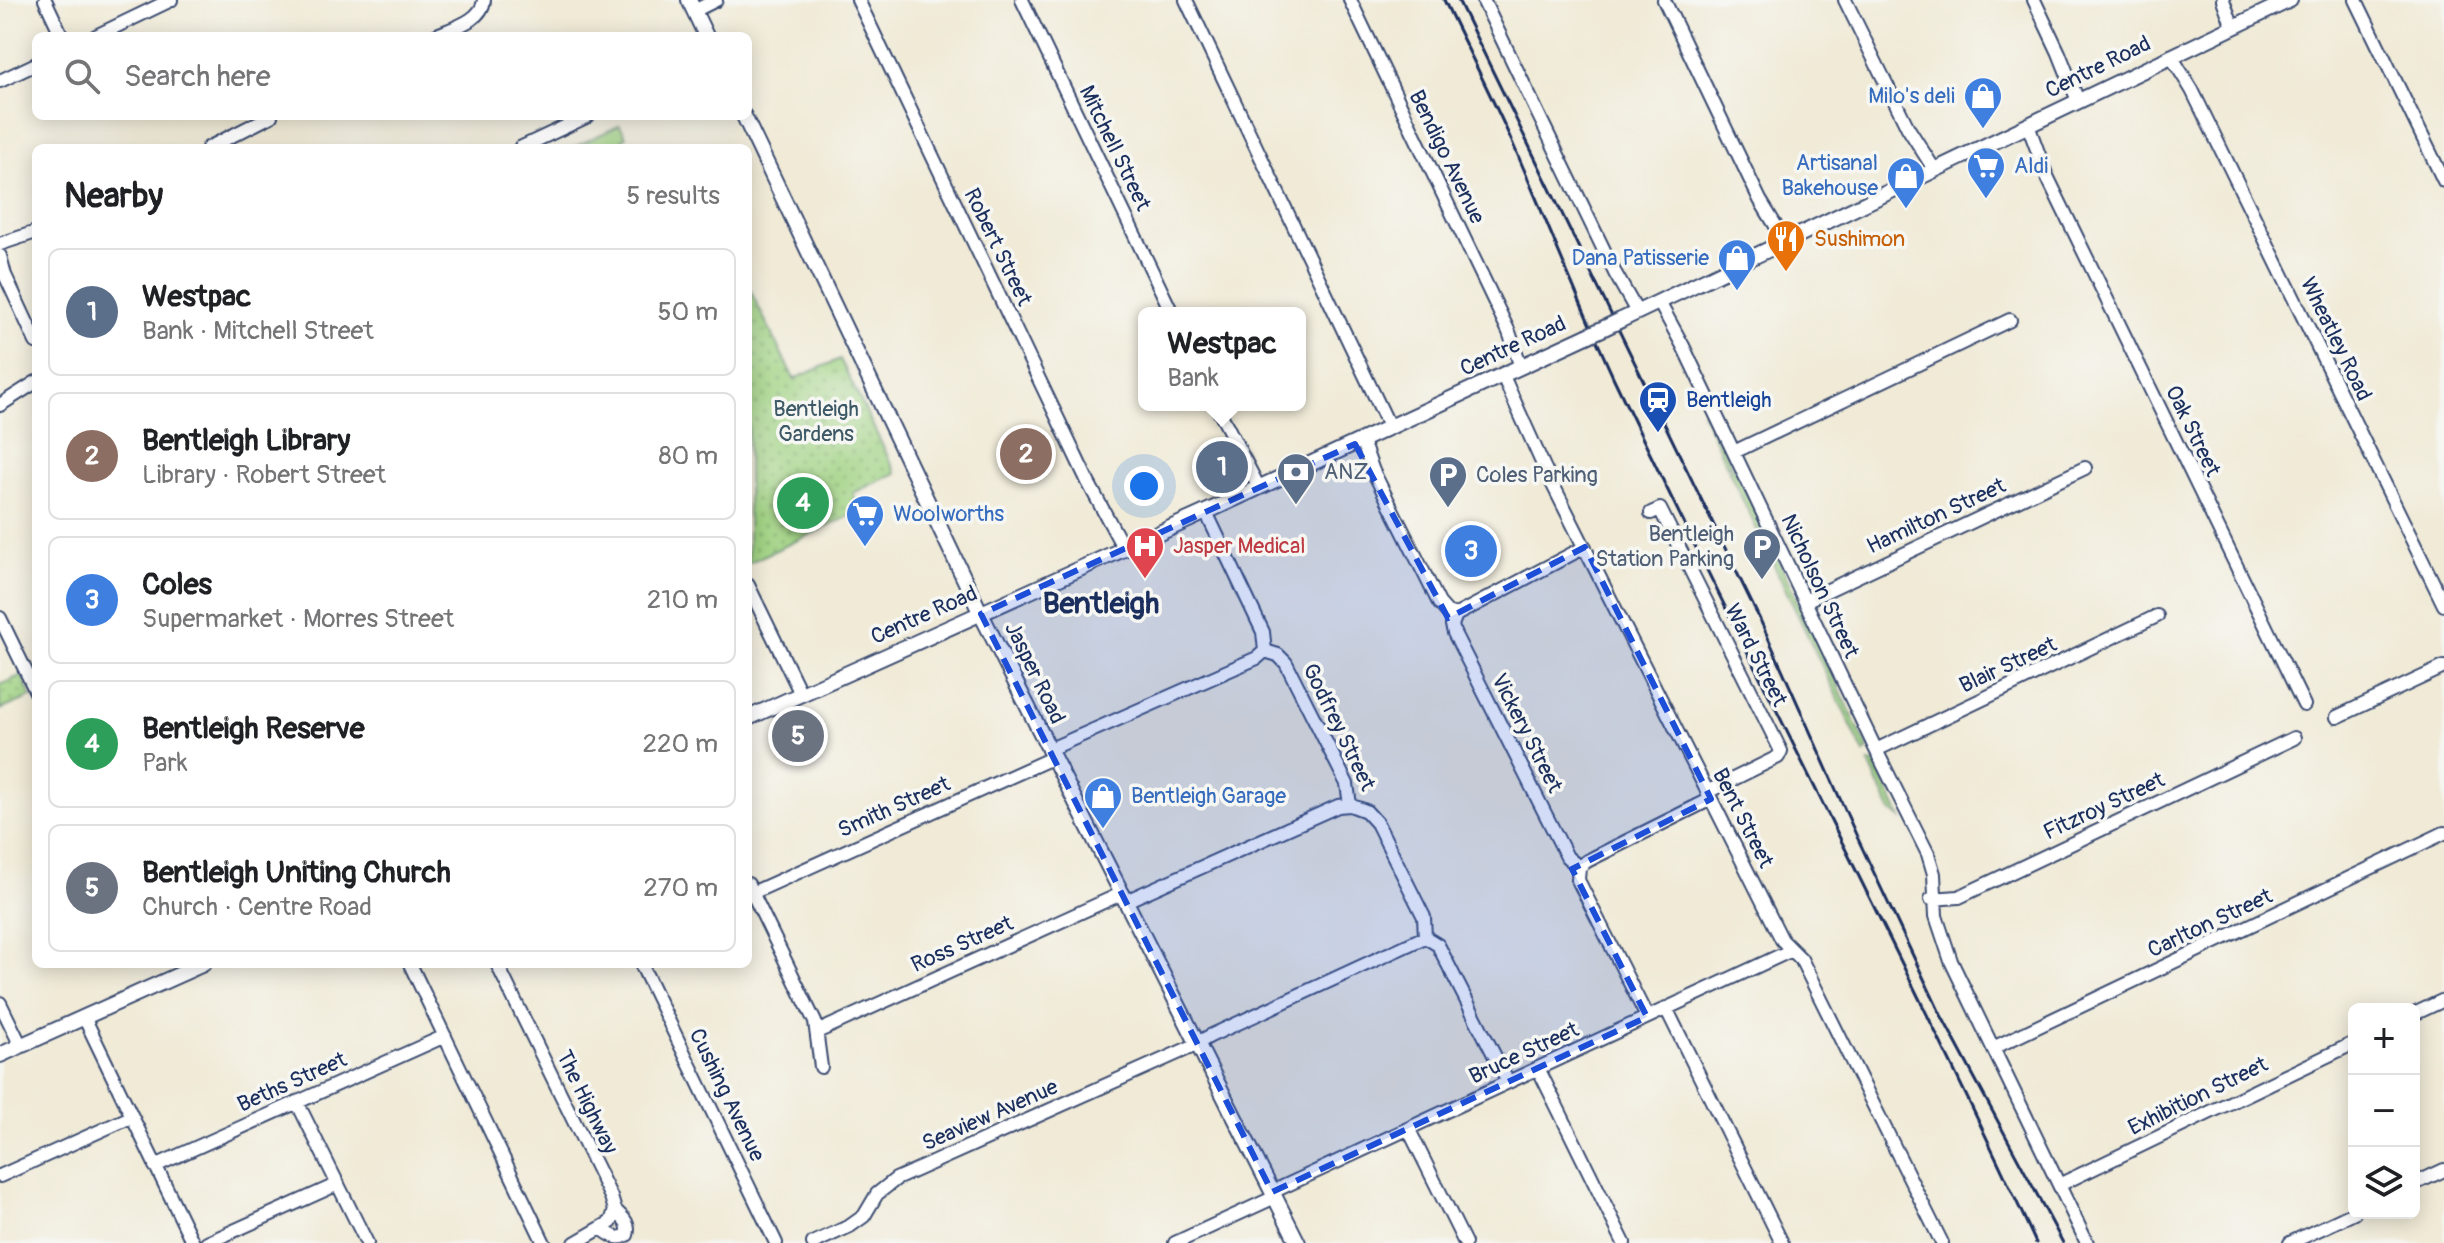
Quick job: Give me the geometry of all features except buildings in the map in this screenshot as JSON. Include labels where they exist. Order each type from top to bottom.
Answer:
[{"type":"main road","name":"Centre Road","points":[[752,716],[1524,366],[2290,0]]},
{"type":"main road","points":[[692,5],[704,32]]},
{"type":"main road","name":"Jasper Road","points":[[746,120],[981,614],[1298,1243]]},
{"type":"main road","points":[[0,1055],[84,1017],[171,970]]},
{"type":"street","points":[[45,0],[60,32]]},
{"type":"street","points":[[104,32],[171,0]]},
{"type":"street","points":[[443,32],[477,15],[483,9],[484,0]]},
{"type":"street","points":[[692,5],[716,0]]},
{"type":"street","name":"Robert Street","points":[[858,0],[1121,550]]},
{"type":"street","name":"Mitchell Street","points":[[1022,0],[1169,307]]},
{"type":"street","points":[[1186,0],[1390,428]]},
{"type":"street","name":"Bendigo Avenue","points":[[1350,0],[1509,332],[1519,345],[1524,366]]},
{"type":"street","points":[[1483,0],[1615,273],[1630,315]]},
{"type":"street","points":[[1664,0],[1780,243]]},
{"type":"street","points":[[1845,0],[1929,172]]},
{"type":"street","points":[[2034,0],[2081,100]]},
{"type":"street","points":[[2225,0],[2237,25]]},
{"type":"street","points":[[2357,1],[2444,181]]},
{"type":"street","name":"Wheatley Road","points":[[2175,55],[2187,70],[2192,90],[2444,605]]},
{"type":"street","points":[[0,81],[32,66]]},
{"type":"street","points":[[216,144],[263,120]]},
{"type":"street","points":[[528,144],[580,120]]},
{"type":"street","name":"Oak Street","points":[[2023,127],[2304,705]]},
{"type":"street","points":[[32,234],[0,250],[2,271],[32,334]]},
{"type":"street","name":"Nicholson Street","points":[[1662,300],[1920,842],[1932,899],[1931,923],[2087,1243]]},
{"type":"street","points":[[1734,452],[2010,320]]},
{"type":"street","name":"Bent Street","points":[[1500,377],[1782,940],[1801,959],[1942,1243]]},
{"type":"street","points":[[15,397],[32,385]]},
{"type":"street","points":[[0,405],[32,391]]},
{"type":"street","points":[[1219,411],[1256,490]]},
{"type":"street","points":[[1358,443],[1439,603],[1447,612],[1456,615],[1585,547]]},
{"type":"street","name":"Hamilton Street","points":[[1805,601],[2085,468]]},
{"type":"street","name":"Ward Street","points":[[1579,867],[1778,757],[1781,751],[1660,509],[1651,513]]},
{"type":"street","points":[[1206,512],[1263,632],[1265,651]]},
{"type":"street","points":[[752,593],[801,694]]},
{"type":"street","name":"Vickery Street","points":[[1456,615],[1452,625],[1454,633],[1567,857],[1579,867],[1578,880],[1647,1017]]},
{"type":"street","name":"Blair Street","points":[[1876,750],[2157,616]]},
{"type":"street","points":[[0,618],[32,681]]},
{"type":"street","name":"Smith Street","points":[[752,888],[1050,754],[1257,658],[1265,651]]},
{"type":"street","name":"Godfrey Street","points":[[1265,651],[1278,655],[1286,663],[1347,784],[1350,805],[1366,811],[1377,823],[1424,917],[1425,937],[1436,942],[1440,948],[1508,1082]]},
{"type":"street","points":[[2337,717],[2444,667]]},
{"type":"street","name":"Fitzroy Street","points":[[1932,899],[1959,897],[2294,738]]},
{"type":"street","name":"Ross Street","points":[[817,1032],[1124,897],[1338,806],[1350,805]]},
{"type":"street","name":"Carlton Street","points":[[1993,1048],[2444,833]]},
{"type":"street","points":[[752,893],[813,1016],[821,1067]]},
{"type":"street","name":"Seaview Avenue","points":[[813,1243],[864,1216],[877,1194],[896,1179],[1425,937]]},
{"type":"street","name":"Bruce Street","points":[[1175,1243],[1508,1082],[1792,950]]},
{"type":"street","points":[[412,968],[544,1243]]},
{"type":"street","name":"The Highway","points":[[499,968],[615,1210],[629,1229],[627,1235],[621,1238],[613,1237],[602,1229]]},
{"type":"street","name":"Cushing Avenue","points":[[643,968],[776,1243]]},
{"type":"street","points":[[2420,1011],[2444,1000]]},
{"type":"street","points":[[0,1003],[21,1046]]},
{"type":"street","points":[[1666,1008],[1782,1243]]},
{"type":"street","points":[[84,1017],[193,1243]]},
{"type":"street","name":"Beths Street","points":[[155,1166],[445,1036]]},
{"type":"street","name":"Exhibition Street","points":[[2059,1185],[2348,1046]]},
{"type":"street","points":[[1538,1068],[1624,1243]]},
{"type":"street","points":[[297,1102],[367,1243]]},
{"type":"street","points":[[0,1176],[131,1117]]},
{"type":"street","points":[[1409,1130],[1465,1243]]},
{"type":"street","points":[[2420,1181],[2444,1170]]},
{"type":"street","points":[[207,1243],[338,1184]]},
{"type":"street","points":[[575,1243],[611,1222],[615,1210]]},
{"type":"street","points":[[2290,1243],[2348,1216]]},
{"type":"highlighted area","points":[[1355,444],[1448,618],[1585,547],[1711,799],[1572,869],[1647,1017],[1272,1192],[981,614]]},
{"type":"green space","points":[[620,125],[626,137],[622,139],[624,144],[580,144]]},
{"type":"green space","name":"Bentleigh Gardens","points":[[752,294],[794,379],[840,359],[896,473],[853,493],[861,511],[752,561]]},
{"type":"green space","points":[[1702,412],[1708,412],[1731,465],[1727,466]]},
{"type":"green space","points":[[1734,467],[1868,749],[1864,753],[1728,469]]},
{"type":"green space","points":[[22,675],[31,697],[0,710],[0,685]]},
{"type":"green space","points":[[1869,763],[1875,763],[1901,818],[1891,811]]},
{"type":"railway","points":[[1444,0],[1513,144],[1614,379],[1933,1026],[2036,1243]]},
{"type":"railway","points":[[1458,0],[1762,624],[1941,1015],[2063,1243]]},
{"type":"place","name":"Milo's deli","points":[[1983,130]]},
{"type":"place","name":"Aldi","points":[[1986,200]]},
{"type":"place","name":"Artisanal Bakehouse","points":[[1906,210]]},
{"type":"place","name":"Sushimon","points":[[1786,273]]},
{"type":"place","name":"Dana Patisserie","points":[[1737,292]]},
{"type":"place","name":"Bentleigh","points":[[1658,434]]},
{"type":"place","name":"Bentleigh Library","points":[[1026,454]]},
{"type":"place","name":"Westpac","points":[[1222,467]]},
{"type":"place","name":"Bentleigh Reserve","points":[[803,503]]},
{"type":"place","name":"ANZ","points":[[1296,506]]},
{"type":"place","name":"Coles Parking","points":[[1448,509]]},
{"type":"place","name":"Woolworths","points":[[865,548]]},
{"type":"place","name":"Coles","points":[[1471,551]]},
{"type":"place","name":"Jasper Medical","points":[[1145,580]]},
{"type":"place","name":"Bentleigh Station Parking","points":[[1762,581]]},
{"type":"place","name":"Bentleigh Uniting Church","points":[[798,736]]},
{"type":"place","name":"Bentleigh Garage","points":[[1103,830]]},
{"type":"district","name":"Bentleigh","points":[[1101,603]]}]
